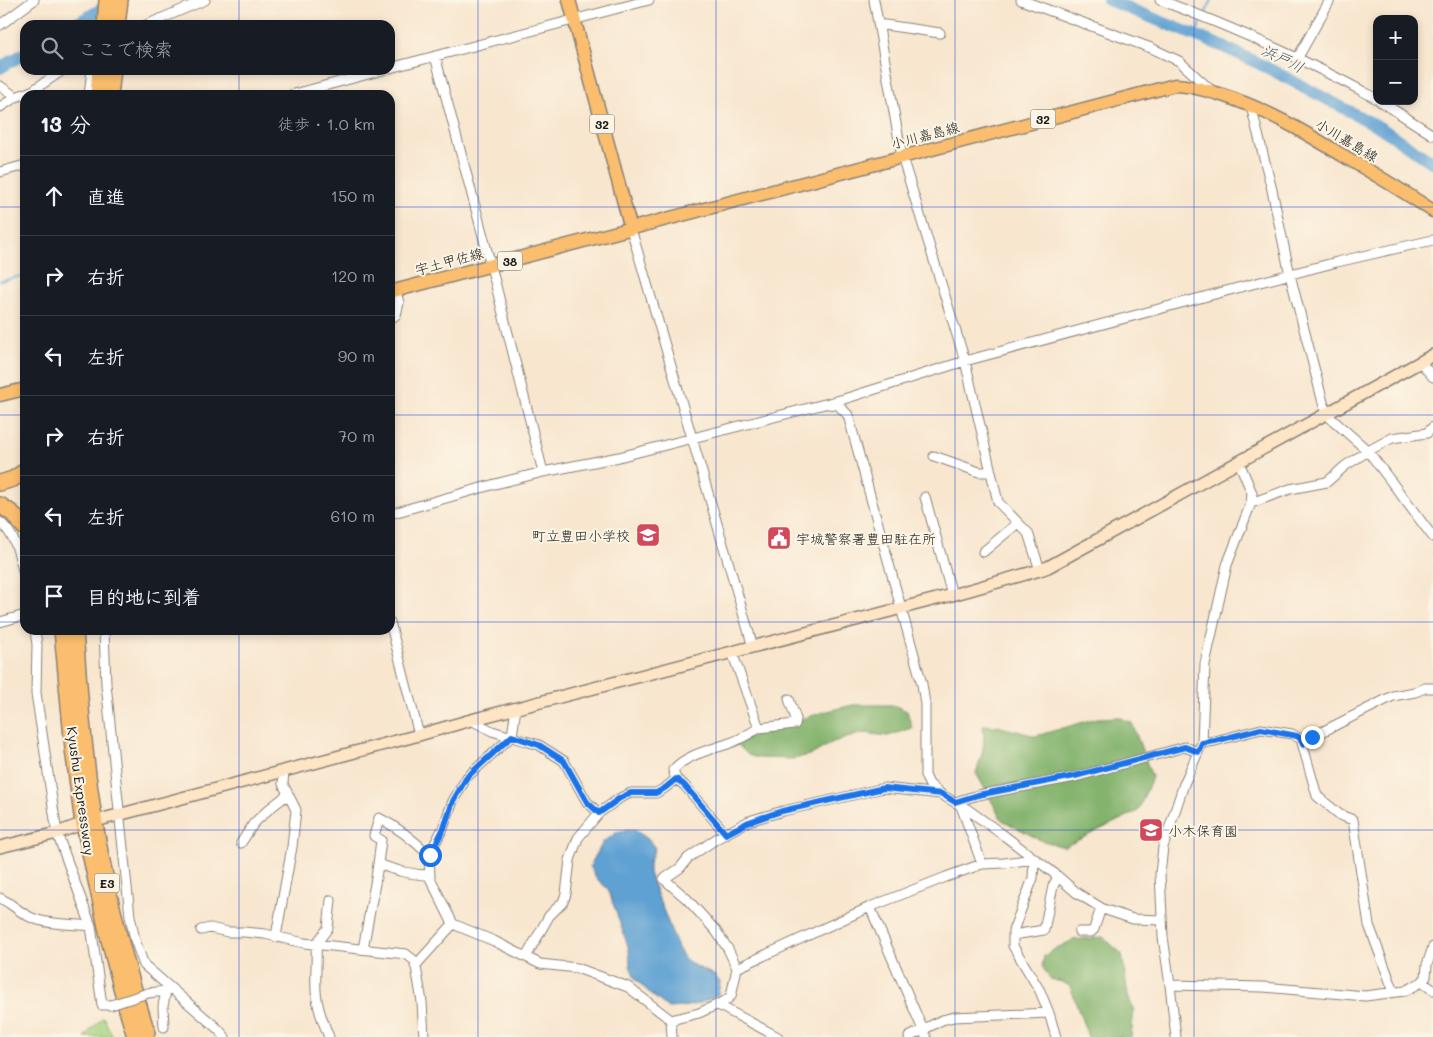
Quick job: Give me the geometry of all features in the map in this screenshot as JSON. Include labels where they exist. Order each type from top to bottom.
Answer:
[{"type":"highway","points":[[106,20],[108,0]]},
{"type":"highway","points":[[118,20],[120,0]]},
{"type":"highway","points":[[98,90],[100,75]]},
{"type":"highway","points":[[111,90],[112,75]]},
{"type":"highway","points":[[0,483],[20,474]]},
{"type":"highway","points":[[0,505],[12,513],[20,522]]},
{"type":"highway","points":[[53,635],[79,821]]},
{"type":"highway","name":"Kyushu Expressway","points":[[62,635],[79,821],[127,1010],[141,1034]]},
{"type":"highway","name":"Kyushu Expressway","points":[[75,635],[83,731],[100,851],[141,1034]]},
{"type":"highway","points":[[80,635],[83,731]]},
{"type":"main road","name":"32","points":[[569,0],[631,229]]},
{"type":"main road","name":"小川嘉島線","points":[[631,229],[1175,85],[1195,87],[1214,93],[1252,106],[1286,121],[1404,191],[1433,211]]},
{"type":"main road","name":"宇土甲佐線","points":[[395,291],[631,229]]},
{"type":"main road","points":[[0,395],[20,390]]},
{"type":"street","points":[[0,25],[34,0]]},
{"type":"street","points":[[158,20],[205,0]]},
{"type":"street","points":[[395,67],[649,0]]},
{"type":"street","points":[[874,0],[902,157],[966,361],[998,502],[1028,533],[1040,570]]},
{"type":"street","points":[[1021,0],[1152,48],[1179,61],[1214,93]]},
{"type":"street","points":[[1160,0],[1224,25],[1340,79],[1373,97]]},
{"type":"street","points":[[1297,59],[1330,0]]},
{"type":"street","points":[[878,24],[940,33]]},
{"type":"street","points":[[435,56],[543,472]]},
{"type":"street","points":[[32,90],[55,75]]},
{"type":"street","points":[[90,90],[92,75]]},
{"type":"street","points":[[309,90],[365,75]]},
{"type":"street","points":[[0,86],[16,97]]},
{"type":"street","points":[[0,107],[20,95]]},
{"type":"street","points":[[1386,105],[1433,135]]},
{"type":"street","points":[[1252,106],[1290,275],[1326,414],[1368,451],[1433,537]]},
{"type":"street","points":[[0,172],[20,167]]},
{"type":"street","points":[[631,229],[753,647]]},
{"type":"street","points":[[395,513],[495,484],[543,472],[619,458],[825,404],[966,361],[1290,275],[1433,240]]},
{"type":"street","points":[[395,296],[399,304],[395,316]]},
{"type":"street","points":[[103,819],[516,708],[952,595],[1040,570],[1433,355]]},
{"type":"street","points":[[1420,362],[1433,377]]},
{"type":"street","points":[[825,404],[838,405],[848,415],[922,684],[925,704],[925,774],[929,784],[1006,837],[1077,893],[1101,908],[1133,919],[1162,920]]},
{"type":"street","points":[[1251,503],[1290,489],[1327,482],[1345,466],[1392,438],[1427,433],[1433,426]]},
{"type":"street","points":[[934,456],[979,472],[991,472]]},
{"type":"street","points":[[1176,1037],[1163,937],[1160,874],[1163,847],[1184,784],[1202,743],[1205,664],[1227,565],[1251,503],[1252,493],[1239,462]]},
{"type":"street","points":[[925,497],[952,595]]},
{"type":"street","points":[[0,522],[7,528],[17,548],[20,560]]},
{"type":"street","points":[[983,552],[1018,523]]},
{"type":"street","points":[[0,622],[20,616]]},
{"type":"street","points":[[36,635],[36,693],[57,833],[91,926],[102,1004],[111,1005],[166,989]]},
{"type":"street","points":[[104,635],[106,684],[130,916],[135,940],[144,965],[166,989],[218,1029],[225,1037]]},
{"type":"street","points":[[393,635],[419,735]]},
{"type":"street","points":[[732,652],[759,728]]},
{"type":"street","points":[[1303,744],[1312,737],[1393,696],[1425,688],[1433,688]]},
{"type":"street","points":[[726,834],[684,785],[676,779],[673,770],[679,763],[699,753],[732,743],[759,728],[795,724],[796,719],[789,698]]},
{"type":"street","points":[[516,708],[512,736],[467,777],[453,801],[444,828],[430,855],[430,878],[453,924],[494,941],[540,964],[578,968],[628,987],[671,1020],[672,1037]]},
{"type":"street","points":[[471,720],[492,731],[539,745],[564,761],[587,802],[599,813]]},
{"type":"street","points":[[1202,743],[1261,729],[1297,736],[1301,739],[1317,796],[1340,815],[1353,820],[1369,925],[1394,992]]},
{"type":"street","points":[[958,804],[978,795],[1075,776],[1185,747],[1198,752]]},
{"type":"street","points":[[276,936],[292,847],[296,810],[283,784],[284,771]]},
{"type":"street","points":[[526,957],[549,916],[563,902],[566,894],[570,860],[578,838],[599,813],[620,798],[631,793],[656,793],[676,779]]},
{"type":"street","points":[[671,1020],[718,1005],[731,996],[738,968],[716,931],[687,899],[664,879],[680,868],[688,858],[749,822],[782,811],[884,788],[942,794]]},
{"type":"street","points":[[241,843],[254,823],[288,795]]},
{"type":"street","points":[[958,804],[982,864]]},
{"type":"street","points":[[363,949],[381,840],[374,836],[378,818],[393,825],[412,838],[430,855]]},
{"type":"street","points":[[0,847],[57,833],[79,821]]},
{"type":"street","points":[[738,968],[870,908],[982,864],[1004,864],[1034,859]]},
{"type":"street","points":[[1034,859],[1032,878],[1013,930],[1013,946],[1040,991],[1050,1013],[1056,1037]]},
{"type":"street","points":[[378,864],[400,872],[430,875]]},
{"type":"street","points":[[1013,935],[1044,930],[1053,886],[1058,877]]},
{"type":"street","points":[[0,898],[9,902],[28,916],[40,921],[91,926]]},
{"type":"street","points":[[329,1037],[320,1015],[316,992],[316,944],[328,928],[331,900]]},
{"type":"street","points":[[870,908],[924,1034]]},
{"type":"street","points":[[1079,932],[1091,932],[1094,929],[1101,908]]},
{"type":"street","points":[[415,966],[453,924]]},
{"type":"street","points":[[201,930],[210,928],[228,932],[276,936],[316,944],[406,954],[415,961],[426,1037]]},
{"type":"street","points":[[1170,985],[1262,987],[1364,996],[1394,992],[1405,990],[1422,982],[1426,977],[1427,966],[1433,947]]},
{"type":"street","points":[[1422,982],[1433,990]]},
{"type":"street","points":[[164,1027],[163,1006],[166,989]]},
{"type":"street","points":[[718,1005],[778,1037]]},
{"type":"street","points":[[909,1037],[924,1034],[942,1020],[954,1017],[1050,1013]]},
{"type":"green space","points":[[853,705],[893,705],[907,711],[912,728],[888,736],[864,733],[833,742],[813,754],[794,759],[758,758],[748,755],[735,742],[823,712]]},
{"type":"green space","points":[[1119,717],[1132,723],[1152,777],[1138,811],[1064,847],[1040,840],[1002,820],[976,773],[983,749],[983,725],[997,726],[1036,736],[1097,718]]},
{"type":"green space","points":[[1103,937],[1122,954],[1128,996],[1134,1011],[1131,1037],[1088,1037],[1070,986],[1050,979],[1042,966],[1044,956],[1073,940]]},
{"type":"green space","points":[[103,1017],[113,1037],[84,1037]]},
{"type":"water","points":[[635,830],[648,839],[655,848],[649,863],[649,873],[678,948],[689,963],[714,975],[720,982],[718,994],[706,1001],[688,1006],[668,1008],[636,980],[630,966],[629,949],[608,889],[597,879],[590,866],[603,842],[619,831]]},
{"type":"waterway","name":"浜戸川","points":[[1108,0],[1224,47],[1266,67],[1381,128],[1433,163]]},
{"type":"waterway","points":[[1205,14],[1212,0]]},
{"type":"waterway","name":"浜戸川","points":[[83,20],[112,3]]},
{"type":"waterway","points":[[1196,35],[1202,20]]},
{"type":"waterway","name":"浜戸川","points":[[0,68],[20,56]]},
{"type":"waterway","points":[[0,281],[20,276]]},
{"type":"place","name":"町立豊田小学校","points":[[648,535]]},
{"type":"place","name":"宇城警察署豊田駐在所","points":[[779,538]]},
{"type":"place","name":"小木保育園","points":[[1151,830]]},
{"type":"route","points":[[430,855],[444,828],[453,801],[467,777],[512,736],[539,745],[564,761],[587,802],[599,813],[620,798],[631,793],[656,793],[676,779],[684,785],[726,834],[749,822],[782,811],[884,788],[942,794],[955,802],[978,795],[1075,776],[1185,747],[1198,752],[1202,743],[1261,729],[1292,734],[1301,739],[1303,744],[1312,737]]}]
